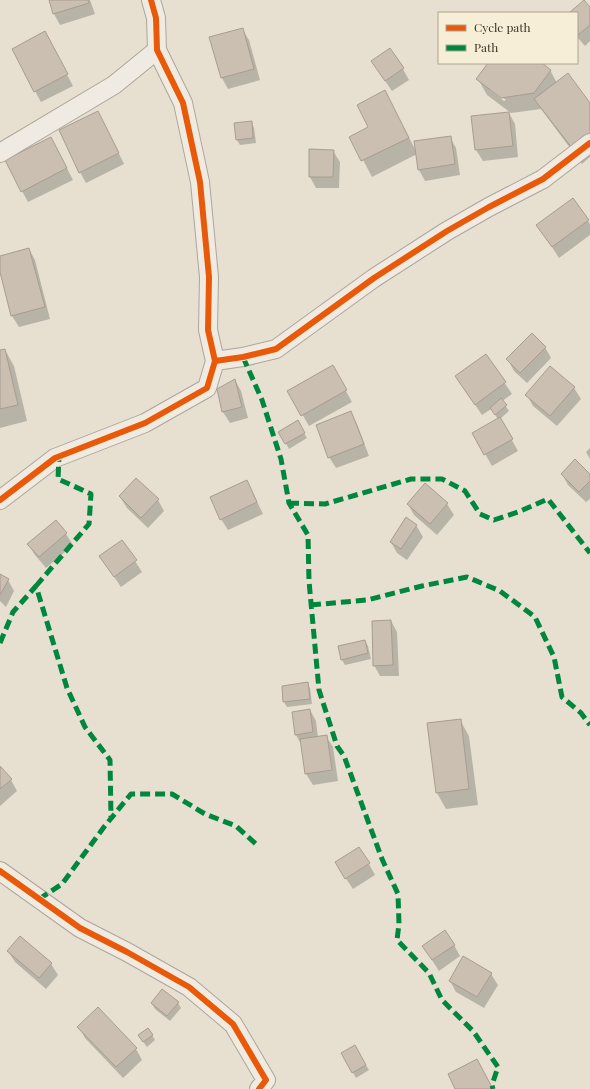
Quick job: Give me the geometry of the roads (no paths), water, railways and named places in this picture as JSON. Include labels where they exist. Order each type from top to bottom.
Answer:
[{"type":"street","points":[[0,500],[55,458],[146,423],[207,388],[215,361],[208,330],[209,277],[200,182],[184,103],[157,50],[156,18],[151,0]]},
{"type":"street","points":[[0,153],[114,85],[157,50]]},
{"type":"street","points":[[215,361],[243,357],[276,349],[374,278],[447,231],[542,179],[590,143]]},
{"type":"street","points":[[0,872],[80,928],[127,952],[189,987],[233,1024],[266,1080],[259,1089]]}]
